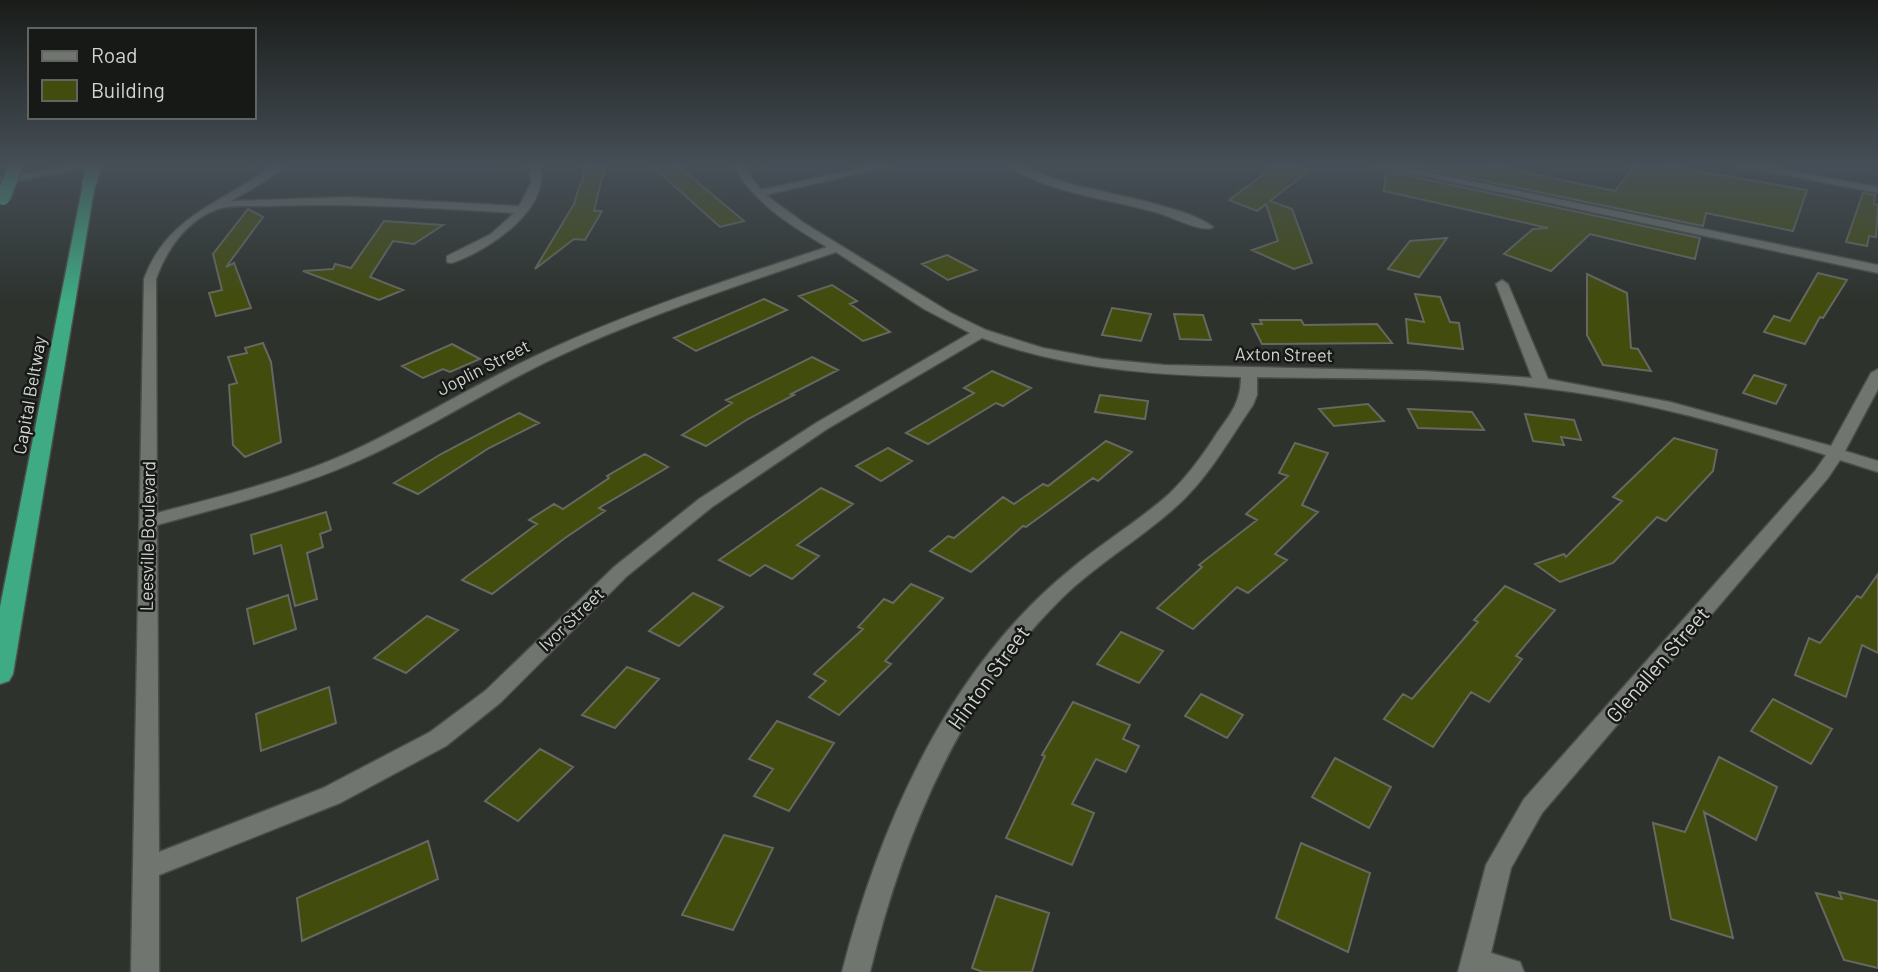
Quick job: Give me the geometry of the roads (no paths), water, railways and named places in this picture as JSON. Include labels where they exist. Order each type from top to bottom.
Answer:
[{"type":"highway","name":"Capital Beltway","points":[[0,674],[86,210]]},
{"type":"street","name":"Leesville Boulevard","points":[[145,972],[150,279],[152,265],[169,240],[210,210]]},
{"type":"street","points":[[451,259],[489,242],[509,227],[522,210]]},
{"type":"street","name":"Axton Street","points":[[780,210],[938,312],[981,333],[1041,352],[1090,362],[1154,370],[1466,377],[1542,383],[1647,401],[1717,417],[1878,467]]},
{"type":"street","points":[[1165,210],[1208,227]]},
{"type":"street","points":[[1596,210],[1878,269]]},
{"type":"street","name":"Joplin Street","points":[[147,522],[236,498],[329,467],[377,445],[519,370],[597,334],[693,296],[837,247]]},
{"type":"street","points":[[1502,284],[1542,383]]},
{"type":"street","name":"Ivor Street","points":[[144,869],[273,822],[328,798],[391,767],[441,737],[496,694],[628,565],[715,496],[791,446],[981,333]]},
{"type":"street","name":"Hinton Street","points":[[856,972],[887,863],[922,778],[961,708],[1006,646],[1053,595],[1091,562],[1159,512],[1190,480],[1245,405],[1249,395],[1249,373]]},
{"type":"street","name":"Glenallen Street","points":[[1472,967],[1499,865],[1533,806],[1822,474],[1851,429],[1878,373]]},
{"type":"street","points":[[1472,967],[1510,972]]}]
